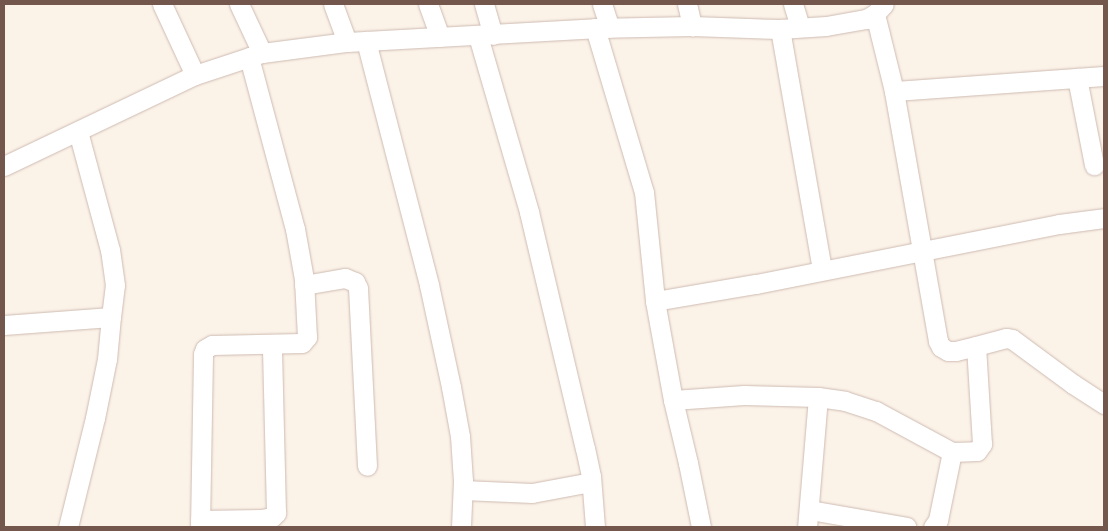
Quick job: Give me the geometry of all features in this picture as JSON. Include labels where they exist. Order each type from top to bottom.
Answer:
[{"type":"street","points":[[162,4],[195,75]]},
{"type":"street","points":[[239,4],[255,55],[289,200],[304,285],[307,337],[302,343],[212,344],[202,354],[200,524],[261,519],[272,517],[276,513],[272,344]]},
{"type":"street","points":[[332,4],[356,41],[429,285],[460,436],[463,490],[461,527]]},
{"type":"street","points":[[428,4],[440,38]]},
{"type":"street","points":[[484,4],[486,35],[585,448],[591,482],[595,527]]},
{"type":"street","points":[[602,4],[603,28],[644,192],[655,301],[673,400],[688,463],[700,527]]},
{"type":"street","points":[[687,4],[692,26]]},
{"type":"street","points":[[793,4],[800,27]]},
{"type":"street","points":[[4,166],[195,75],[255,55],[356,41],[603,28],[692,26],[780,29],[856,22],[880,9],[941,347],[956,351],[1006,338],[1012,339],[1073,384],[1104,404]]},
{"type":"street","points":[[780,29],[822,270]]},
{"type":"street","points":[[894,91],[1104,76]]},
{"type":"street","points":[[1077,78],[1094,165]]},
{"type":"street","points":[[68,527],[95,418],[107,359],[114,285],[112,258],[78,131]]},
{"type":"street","points":[[655,301],[756,284],[1059,224],[1104,218]]},
{"type":"street","points":[[304,285],[345,278],[354,282],[358,288],[367,466]]},
{"type":"street","points":[[4,330],[111,317]]},
{"type":"street","points":[[673,400],[744,394],[845,401],[876,412],[952,452],[977,450],[982,444],[976,346]]},
{"type":"street","points":[[818,398],[808,519],[907,527]]},
{"type":"street","points":[[933,527],[938,520],[952,452]]},
{"type":"street","points":[[463,490],[532,493],[591,482]]}]
